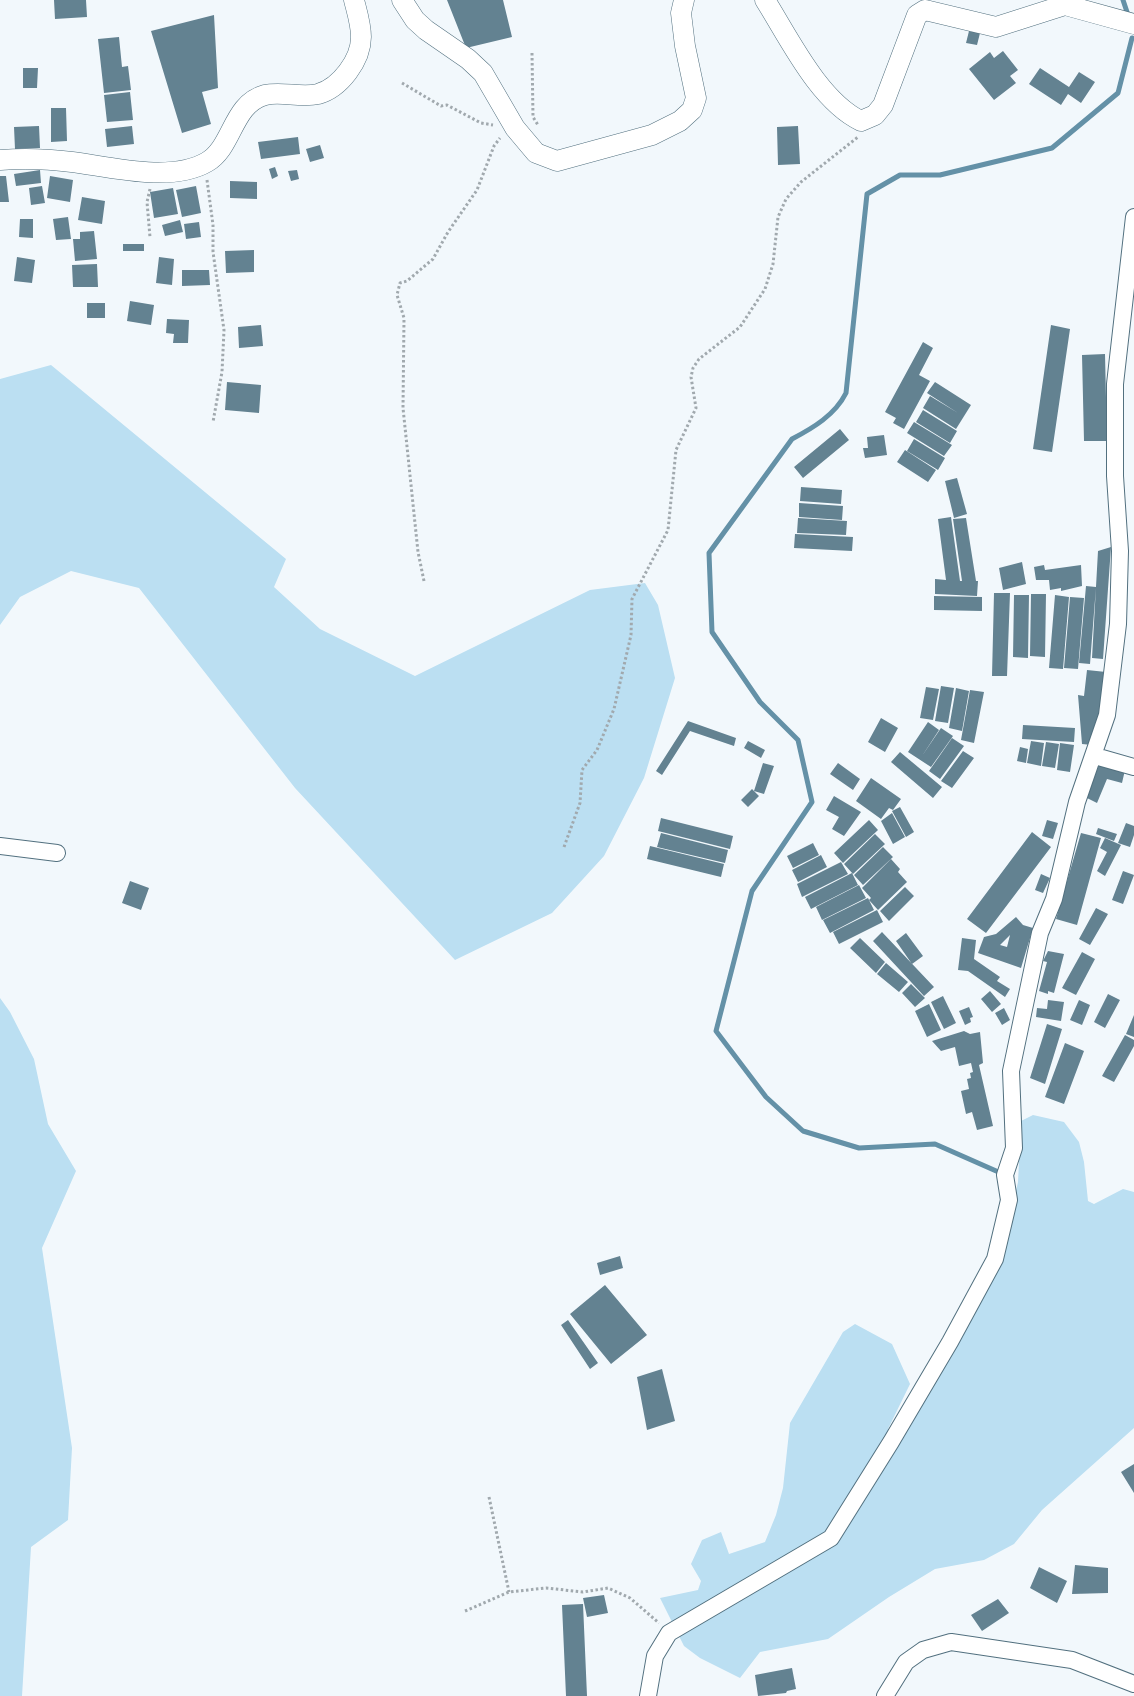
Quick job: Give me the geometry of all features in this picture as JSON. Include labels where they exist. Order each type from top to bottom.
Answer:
[{"type":"street","points":[[0,160],[20,158],[70,162],[152,173],[176,171],[206,163],[221,150],[242,112],[254,100],[265,95],[316,94],[331,89],[342,80],[352,64],[361,40],[360,21],[354,0]]},
{"type":"street","points":[[402,0],[415,20],[426,30],[468,59],[483,73],[515,128],[536,153],[557,161],[652,135],[680,121],[692,110],[696,98],[685,46],[682,13],[684,0]]},
{"type":"street","points":[[765,0],[811,74],[832,98],[853,117],[861,121],[875,115],[883,105],[917,15],[925,10],[996,27],[1065,5],[1134,24]]},
{"type":"street","points":[[648,1696],[655,1656],[669,1633],[831,1538],[906,1417],[995,1259],[1009,1200],[1005,1175],[1014,1148],[1011,1071],[1040,934],[1054,898],[1077,802],[1095,756],[1107,715],[1118,624],[1120,551],[1116,476],[1115,384],[1134,217]]},
{"type":"street","points":[[1095,756],[1134,767]]},
{"type":"street","points":[[0,846],[56,853]]},
{"type":"street","points":[[885,1696],[906,1662],[923,1650],[951,1642],[1072,1660],[1134,1684]]},
{"type":"path","points":[[532,54],[533,117],[541,131]]},
{"type":"path","points":[[402,83],[441,106],[447,105],[481,123],[515,128]]},
{"type":"path","points":[[564,847],[580,803],[582,770],[597,750],[614,709],[631,635],[632,599],[668,530],[672,506],[676,450],[696,408],[691,377],[693,368],[699,359],[740,327],[765,289],[773,264],[778,217],[786,198],[801,182],[861,134],[861,121]]},
{"type":"path","points":[[424,581],[418,552],[403,408],[404,318],[397,295],[400,283],[407,281],[433,259],[448,232],[477,190],[494,146],[502,136],[515,128]]},
{"type":"path","points":[[206,163],[213,225],[213,252],[224,330],[222,372],[213,422]]},
{"type":"path","points":[[150,237],[147,202],[152,173]]},
{"type":"path","points":[[489,1497],[509,1592]]},
{"type":"path","points":[[465,1612],[509,1592],[546,1588],[583,1592],[608,1588],[630,1598],[669,1633]]},
{"type":"shaded area","points":[[51,365],[286,559],[274,587],[320,629],[415,676],[590,590],[645,583],[658,605],[675,678],[644,778],[604,856],[552,913],[455,960],[295,788],[139,588],[71,571],[20,597],[0,625],[0,379]]},
{"type":"shaded area","points":[[0,998],[10,1012],[34,1059],[48,1124],[76,1171],[42,1248],[72,1448],[68,1520],[31,1547],[22,1696],[0,1696]]},
{"type":"shaded area","points":[[1033,1115],[1064,1122],[1079,1142],[1084,1162],[1088,1201],[1094,1204],[1123,1189],[1134,1192],[1134,1428],[1042,1510],[1014,1544],[984,1560],[935,1569],[889,1597],[828,1639],[760,1652],[740,1678],[700,1658],[684,1646],[660,1598],[698,1590],[701,1581],[691,1564],[702,1540],[721,1532],[729,1554],[765,1542],[776,1515],[783,1488],[790,1423],[843,1332],[855,1324],[892,1344],[910,1384],[888,1429],[902,1438],[997,1271],[1018,1182],[1021,1121]]},
{"type":"building","points":[[54,0],[86,0],[87,17],[55,19]]},
{"type":"building","points":[[447,0],[503,0],[512,37],[466,48]]},
{"type":"building","points":[[214,15],[218,88],[202,92],[211,124],[182,133],[151,31]]},
{"type":"building","points":[[969,31],[980,33],[977,45],[966,43]]},
{"type":"building","points":[[119,37],[122,67],[128,66],[131,90],[104,93],[98,39]]},
{"type":"building","points":[[1003,51],[1018,70],[1010,76],[1016,83],[994,100],[969,69],[990,52],[994,58]]},
{"type":"building","points":[[23,68],[38,68],[37,88],[23,88]]},
{"type":"building","points":[[1040,68],[1069,87],[1079,72],[1095,82],[1081,103],[1068,94],[1061,105],[1029,84]]},
{"type":"building","points":[[130,92],[133,120],[107,122],[104,95]]},
{"type":"building","points":[[51,108],[66,108],[67,141],[51,142]]},
{"type":"building","points":[[39,126],[40,148],[15,149],[14,127]]},
{"type":"building","points":[[132,126],[134,144],[107,147],[105,129]]},
{"type":"building","points":[[798,126],[800,164],[778,165],[777,127]]},
{"type":"building","points":[[298,137],[300,154],[261,159],[258,142]]},
{"type":"building","points":[[320,145],[324,158],[310,162],[306,149]]},
{"type":"building","points":[[275,167],[278,176],[272,179],[269,169]]},
{"type":"building","points":[[40,170],[41,183],[16,186],[14,174]]},
{"type":"building","points":[[297,170],[299,179],[291,181],[288,171]]},
{"type":"building","points":[[0,176],[6,176],[9,202],[0,202]]},
{"type":"building","points":[[50,176],[73,180],[70,202],[47,198]]},
{"type":"building","points":[[230,181],[257,182],[257,199],[230,198]]},
{"type":"building","points":[[42,186],[45,203],[31,205],[29,188]]},
{"type":"building","points":[[196,186],[201,213],[182,217],[176,190]]},
{"type":"building","points":[[173,188],[178,214],[154,218],[150,192]]},
{"type":"building","points":[[82,197],[105,201],[102,224],[78,220]]},
{"type":"building","points":[[68,217],[71,239],[56,240],[53,219]]},
{"type":"building","points":[[20,219],[33,219],[33,238],[19,237]]},
{"type":"building","points":[[180,220],[183,232],[165,236],[162,225]]},
{"type":"building","points":[[199,222],[201,237],[186,239],[184,224]]},
{"type":"building","points":[[94,231],[97,259],[75,261],[73,239],[80,239],[80,232]]},
{"type":"building","points":[[123,244],[144,244],[144,251],[123,251]]},
{"type":"building","points":[[254,250],[254,272],[226,273],[225,251]]},
{"type":"building","points":[[17,257],[35,260],[32,283],[14,281]]},
{"type":"building","points":[[159,257],[174,259],[172,285],[156,283]]},
{"type":"building","points":[[97,264],[98,287],[73,287],[72,265]]},
{"type":"building","points":[[182,270],[209,270],[210,285],[182,286]]},
{"type":"building","points":[[130,301],[154,305],[151,325],[127,321]]},
{"type":"building","points":[[87,303],[105,303],[105,318],[87,318]]},
{"type":"building","points":[[167,319],[189,320],[188,343],[173,343],[174,334],[166,333]]},
{"type":"building","points":[[261,325],[263,346],[239,348],[238,327]]},
{"type":"building","points":[[1051,325],[1070,329],[1052,452],[1033,449]]},
{"type":"building","points":[[923,342],[933,348],[919,375],[930,381],[904,429],[893,423],[896,418],[885,412]]},
{"type":"building","points":[[1105,354],[1107,441],[1084,441],[1082,355]]},
{"type":"building","points":[[227,382],[261,385],[259,413],[225,410]]},
{"type":"building","points":[[935,382],[971,405],[956,429],[923,408],[930,396],[958,413],[927,393]]},
{"type":"building","points":[[923,410],[957,431],[950,443],[916,422]]},
{"type":"building","points":[[914,422],[952,445],[944,456],[907,433]]},
{"type":"building","points":[[840,429],[849,440],[803,478],[794,467]]},
{"type":"building","points":[[884,435],[887,455],[865,458],[863,448],[868,448],[867,437]]},
{"type":"building","points":[[914,439],[945,458],[938,470],[907,451]]},
{"type":"building","points":[[905,450],[936,470],[928,482],[897,462]]},
{"type":"building","points":[[957,478],[967,514],[954,518],[945,481]]},
{"type":"building","points":[[801,487],[842,490],[841,504],[800,501]]},
{"type":"building","points":[[799,503],[843,506],[842,520],[799,517]]},
{"type":"building","points":[[951,517],[960,581],[962,581],[953,519],[966,518],[976,581],[978,581],[977,596],[935,594],[935,579],[946,580],[938,519]]},
{"type":"building","points":[[798,518],[847,521],[846,535],[797,533]]},
{"type":"building","points":[[795,534],[853,537],[852,551],[794,548]]},
{"type":"building","points":[[1111,547],[1103,659],[1092,658],[1098,551]]},
{"type":"building","points":[[1022,562],[1026,584],[1003,590],[999,568]]},
{"type":"building","points":[[1044,565],[1045,570],[1081,565],[1082,586],[1061,591],[1061,588],[1050,590],[1049,580],[1036,580],[1034,567]]},
{"type":"building","points":[[1086,586],[1096,587],[1090,664],[1079,663]]},
{"type":"building","points":[[994,593],[1010,593],[1007,676],[992,676]]},
{"type":"building","points":[[1031,594],[1046,594],[1045,657],[1030,656]]},
{"type":"building","points":[[1014,595],[1029,595],[1028,658],[1013,657]]},
{"type":"building","points":[[1055,595],[1069,597],[1063,669],[1049,668]]},
{"type":"building","points":[[934,596],[982,597],[982,611],[934,610]]},
{"type":"building","points":[[1070,597],[1084,598],[1078,669],[1064,668]]},
{"type":"building","points":[[1087,670],[1106,672],[1097,734],[1092,745],[1082,744],[1078,695],[1084,696]]},
{"type":"building","points":[[941,686],[954,688],[948,723],[935,721]]},
{"type":"building","points":[[926,687],[939,689],[933,720],[920,718]]},
{"type":"building","points":[[956,688],[969,691],[962,731],[949,728]]},
{"type":"building","points":[[970,690],[984,692],[974,743],[961,740]]},
{"type":"building","points":[[881,718],[898,728],[885,752],[868,742]]},
{"type":"building","points":[[688,721],[736,738],[734,746],[690,731],[662,775],[656,771]]},
{"type":"building","points":[[928,722],[939,730],[922,756],[941,728],[953,736],[931,767],[908,752]]},
{"type":"building","points":[[1023,725],[1075,728],[1074,742],[1022,739]]},
{"type":"building","points":[[952,738],[964,746],[940,779],[929,771]]},
{"type":"building","points":[[748,741],[765,750],[761,758],[744,748]]},
{"type":"building","points":[[1031,741],[1044,743],[1041,766],[1027,763]]},
{"type":"building","points":[[1046,742],[1059,744],[1055,768],[1042,766]]},
{"type":"building","points":[[1060,743],[1074,745],[1070,772],[1057,770]]},
{"type":"building","points":[[1020,747],[1028,749],[1026,763],[1017,761]]},
{"type":"building","points":[[963,751],[974,758],[952,788],[941,781]]},
{"type":"building","points":[[900,752],[942,787],[933,798],[891,762]]},
{"type":"building","points":[[763,763],[774,766],[764,794],[754,791]]},
{"type":"building","points":[[838,763],[860,779],[853,790],[830,774]]},
{"type":"building","points":[[1100,763],[1125,770],[1122,783],[1107,779],[1097,803],[1085,797]]},
{"type":"building","points":[[871,778],[901,799],[893,810],[889,808],[881,819],[856,801]]},
{"type":"building","points":[[752,789],[759,796],[748,807],[741,800]]},
{"type":"building","points":[[834,796],[861,812],[844,836],[832,829],[839,817],[826,810]]},
{"type":"building","points":[[900,807],[914,832],[906,837],[892,811]]},
{"type":"building","points":[[892,813],[905,837],[893,844],[881,821]]},
{"type":"building","points":[[661,818],[733,836],[730,849],[658,831]]},
{"type":"building","points":[[869,820],[878,830],[843,863],[834,853]]},
{"type":"building","points":[[1047,820],[1058,823],[1053,839],[1042,836]]},
{"type":"building","points":[[1126,823],[1134,826],[1134,835],[1130,847],[1118,843]]},
{"type":"building","points":[[1098,828],[1117,834],[1114,841],[1096,834]]},
{"type":"building","points":[[1032,832],[1051,847],[986,933],[967,919]]},
{"type":"building","points":[[661,833],[728,850],[725,863],[657,847]]},
{"type":"building","points":[[1081,833],[1101,838],[1077,925],[1056,919]]},
{"type":"building","points":[[875,834],[885,844],[853,874],[844,864]]},
{"type":"building","points":[[1105,838],[1121,845],[1105,876],[1097,871],[1107,852],[1100,848]]},
{"type":"building","points":[[813,843],[819,855],[793,868],[787,856]]},
{"type":"building","points":[[650,846],[724,864],[721,877],[647,859]]},
{"type":"building","points":[[883,847],[893,857],[863,885],[854,875]]},
{"type":"building","points":[[821,855],[827,867],[798,882],[792,870]]},
{"type":"building","points":[[891,859],[900,869],[898,872],[907,882],[878,910],[862,888]]},
{"type":"building","points":[[841,862],[848,874],[802,897],[797,884]]},
{"type":"building","points":[[1123,871],[1134,875],[1123,904],[1112,900]]},
{"type":"building","points":[[852,873],[858,885],[811,909],[805,897]]},
{"type":"building","points":[[1041,874],[1050,878],[1043,893],[1035,890]]},
{"type":"building","points":[[130,881],[149,888],[141,910],[122,903]]},
{"type":"building","points":[[859,885],[866,898],[822,920],[816,907]]},
{"type":"building","points":[[905,887],[914,896],[889,921],[880,911]]},
{"type":"building","points":[[868,898],[874,910],[830,933],[823,920]]},
{"type":"building","points":[[1096,908],[1108,914],[1090,945],[1079,939]]},
{"type":"building","points":[[877,910],[883,922],[839,944],[833,932]]},
{"type":"building","points":[[1016,917],[1023,925],[1033,928],[1021,968],[978,953],[984,937],[996,934]],"holes":[[[1010,935],[1007,947],[1000,945]]]},
{"type":"building","points":[[882,932],[934,987],[924,996],[873,941]]},
{"type":"building","points":[[906,933],[923,956],[912,964],[896,941]]},
{"type":"building","points":[[860,938],[885,962],[876,973],[850,948]]},
{"type":"building","points":[[962,938],[976,940],[974,959],[1000,977],[997,981],[1010,989],[1005,997],[968,971],[958,970]]},
{"type":"building","points":[[1048,951],[1064,954],[1054,993],[1048,991],[1048,994],[1039,991],[1047,962],[1043,961]]},
{"type":"building","points":[[1082,952],[1095,959],[1076,995],[1062,988]]},
{"type":"building","points":[[886,963],[908,982],[899,992],[877,974]]},
{"type":"building","points":[[911,984],[925,998],[915,1007],[902,993]]},
{"type":"building","points":[[990,991],[1001,1004],[992,1012],[981,999]]},
{"type":"building","points":[[1108,994],[1120,1000],[1105,1028],[1094,1022]]},
{"type":"building","points":[[943,996],[956,1023],[944,1029],[931,1002]]},
{"type":"building","points":[[1048,1000],[1064,1002],[1061,1021],[1036,1017],[1037,1008],[1047,1009]]},
{"type":"building","points":[[1079,1000],[1090,1005],[1082,1025],[1070,1020]]},
{"type":"building","points":[[929,1004],[941,1030],[927,1037],[915,1011]]},
{"type":"building","points":[[969,1007],[973,1017],[970,1018],[971,1022],[965,1025],[959,1011]]},
{"type":"building","points":[[1004,1008],[1010,1020],[1002,1025],[995,1013]]},
{"type":"building","points":[[1134,1015],[1134,1037],[1126,1034]]},
{"type":"building","points":[[1047,1024],[1062,1029],[1045,1084],[1030,1078]]},
{"type":"building","points":[[964,1031],[970,1034],[980,1032],[983,1063],[979,1065],[993,1126],[977,1130],[972,1112],[966,1114],[961,1091],[969,1089],[967,1079],[971,1078],[970,1073],[973,1072],[971,1063],[959,1066],[955,1047],[941,1051],[932,1041]]},
{"type":"building","points":[[1125,1035],[1134,1040],[1134,1046],[1114,1082],[1102,1076]]},
{"type":"building","points":[[1065,1043],[1084,1051],[1064,1104],[1045,1097]]},
{"type":"building","points":[[620,1256],[623,1268],[600,1275],[597,1263]]},
{"type":"building","points":[[605,1285],[647,1335],[611,1364],[570,1314]]},
{"type":"building","points":[[568,1320],[598,1363],[590,1369],[561,1325]]},
{"type":"building","points":[[662,1369],[675,1421],[647,1430],[637,1377]]},
{"type":"building","points":[[1134,1464],[1134,1493],[1121,1472]]},
{"type":"building","points":[[1075,1565],[1108,1568],[1108,1593],[1072,1594]]},
{"type":"building","points":[[1039,1567],[1067,1581],[1057,1603],[1030,1588]]},
{"type":"building","points":[[604,1595],[608,1613],[587,1617],[583,1598]]},
{"type":"building","points":[[998,1599],[1009,1613],[982,1631],[971,1615]]},
{"type":"building","points":[[583,1604],[587,1696],[566,1696],[562,1605]]},
{"type":"building","points":[[792,1668],[796,1689],[786,1693],[758,1696],[755,1675]]},
{"type":"waterway","points":[[1123,0],[1128,15]]},
{"type":"waterway","points":[[1003,1174],[935,1144],[859,1148],[803,1131],[766,1097],[716,1031],[752,891],[812,802],[798,740],[760,702],[712,632],[709,553],[792,439],[830,414],[846,393],[867,194],[900,175],[940,175],[1052,148],[1118,93],[1132,38]]}]
